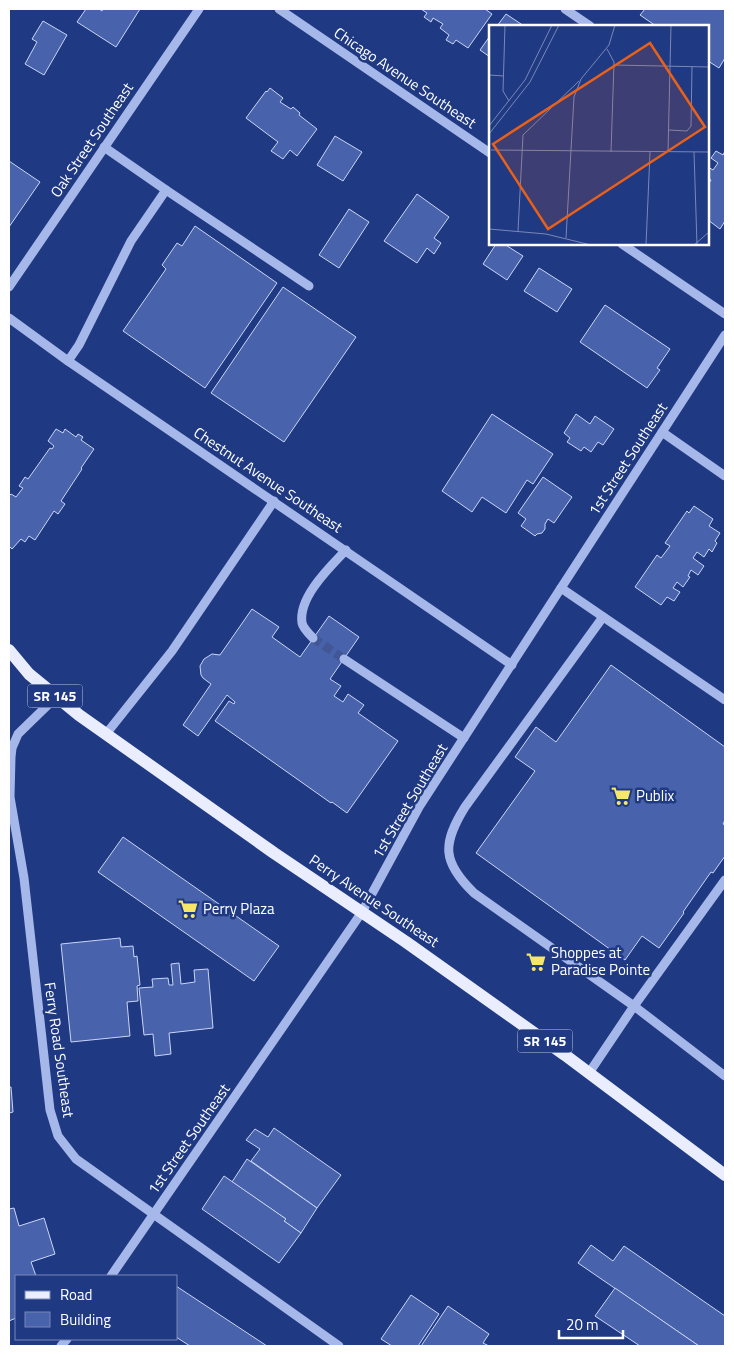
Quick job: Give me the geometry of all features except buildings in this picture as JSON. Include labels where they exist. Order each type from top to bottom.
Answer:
[{"type":"main road","name":"Perry Avenue Southeast","points":[[9,650],[29,674],[56,697],[106,734],[274,853],[406,942],[589,1073],[725,1175]]},
{"type":"street","name":"Oak Street Southeast","points":[[9,287],[199,9]]},
{"type":"street","name":"Chicago Avenue Southeast","points":[[279,9],[489,153]]},
{"type":"street","points":[[565,9],[589,25]]},
{"type":"street","points":[[104,147],[309,286]]},
{"type":"street","points":[[68,361],[79,344],[131,241],[166,190]]},
{"type":"street","points":[[623,245],[725,314]]},
{"type":"street","name":"Chestnut Avenue Southeast","points":[[9,318],[68,361],[512,665]]},
{"type":"street","name":"1st Street Southeast","points":[[112,1275],[362,912],[420,807],[725,335]]},
{"type":"street","points":[[662,432],[725,476]]},
{"type":"street","points":[[106,734],[172,651],[274,501]]},
{"type":"street","points":[[313,638],[302,625],[302,612],[308,596],[325,572],[346,550]]},
{"type":"street","points":[[562,588],[725,700]]},
{"type":"street","points":[[603,617],[465,807],[456,821],[450,836],[448,853],[460,879],[474,893],[634,1006],[725,1076]]},
{"type":"street","points":[[344,659],[464,738]]},
{"type":"street","name":"Ferry Road Southeast","points":[[56,697],[18,734],[12,748],[9,795],[24,878],[50,1110],[58,1136],[76,1159],[340,1346]]},
{"type":"street","points":[[589,1073],[634,1006],[725,880]]},
{"type":"tunnel","points":[[313,638],[344,659]]},
{"type":"place","name":"Publix","points":[[621,796]]},
{"type":"place","name":"Perry Plaza","points":[[188,909]]},
{"type":"place","name":"Shoppes at Paradise Pointe","points":[[536,962]]}]
